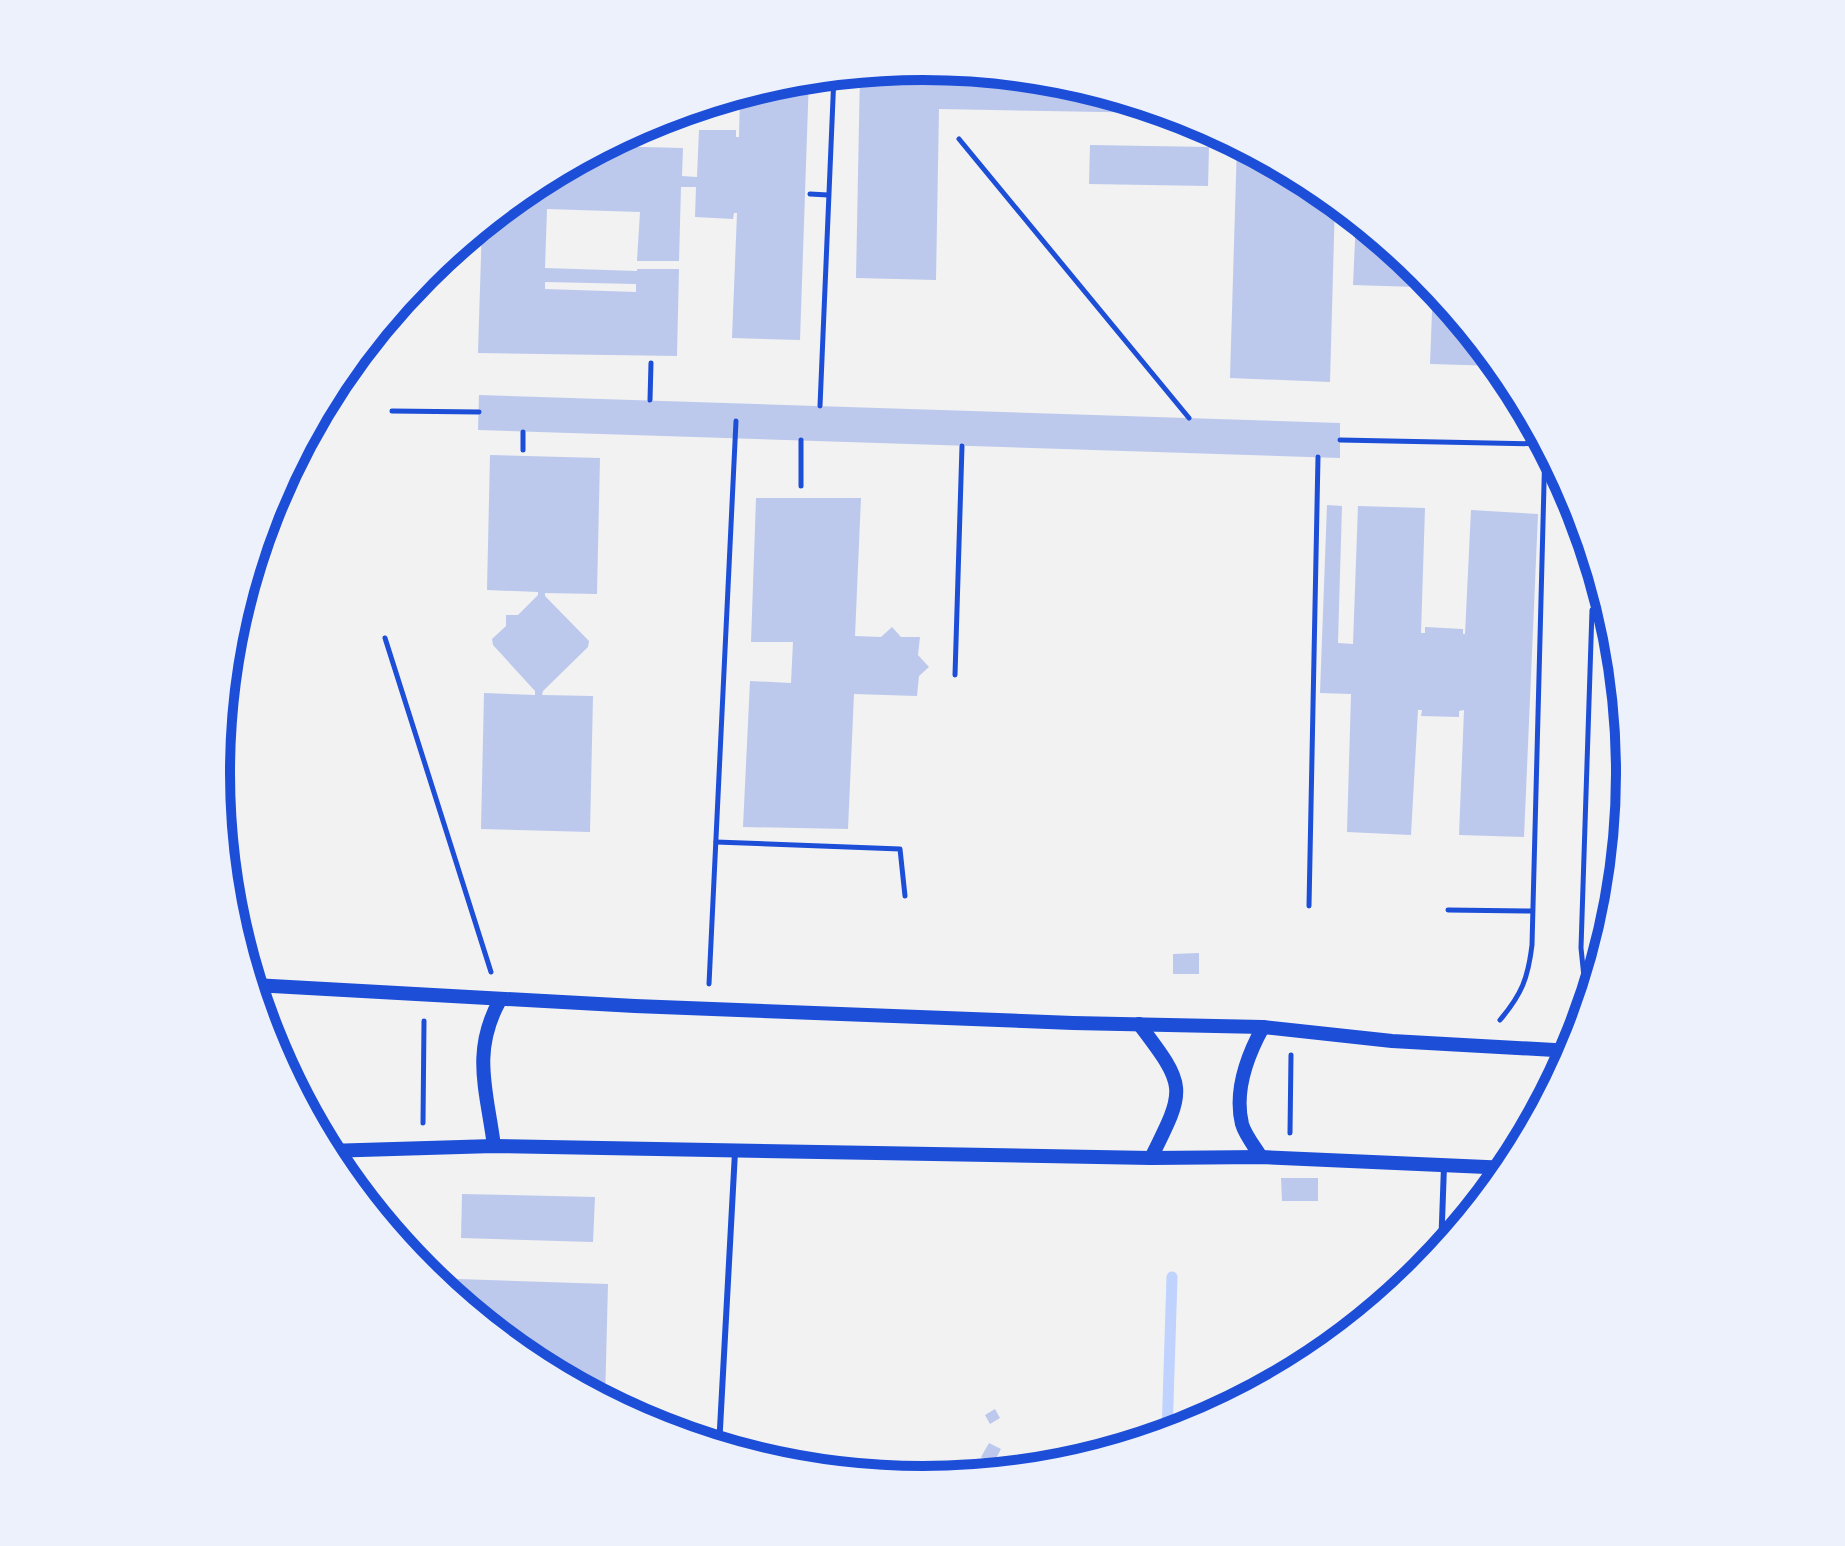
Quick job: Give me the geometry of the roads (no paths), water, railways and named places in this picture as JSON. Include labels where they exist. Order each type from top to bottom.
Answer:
[{"type":"street","points":[[263,986],[708,1009],[1263,1027],[1558,1050]]},
{"type":"street","points":[[494,1146],[482,1069],[482,1044],[488,1021],[500,1000]]},
{"type":"street","points":[[1139,1024],[1174,1073],[1178,1089],[1172,1114],[1151,1158]]},
{"type":"street","points":[[1261,1157],[1243,1126],[1240,1100],[1243,1074],[1263,1027]]},
{"type":"street","points":[[341,1151],[494,1146],[1151,1158],[1261,1157],[1492,1167]]},
{"type":"lane","points":[[720,1435],[735,1152]]},
{"type":"lane","points":[[1442,1233],[1444,1166]]},
{"type":"waterway","points":[[1167,1421],[1172,1277]]}]
